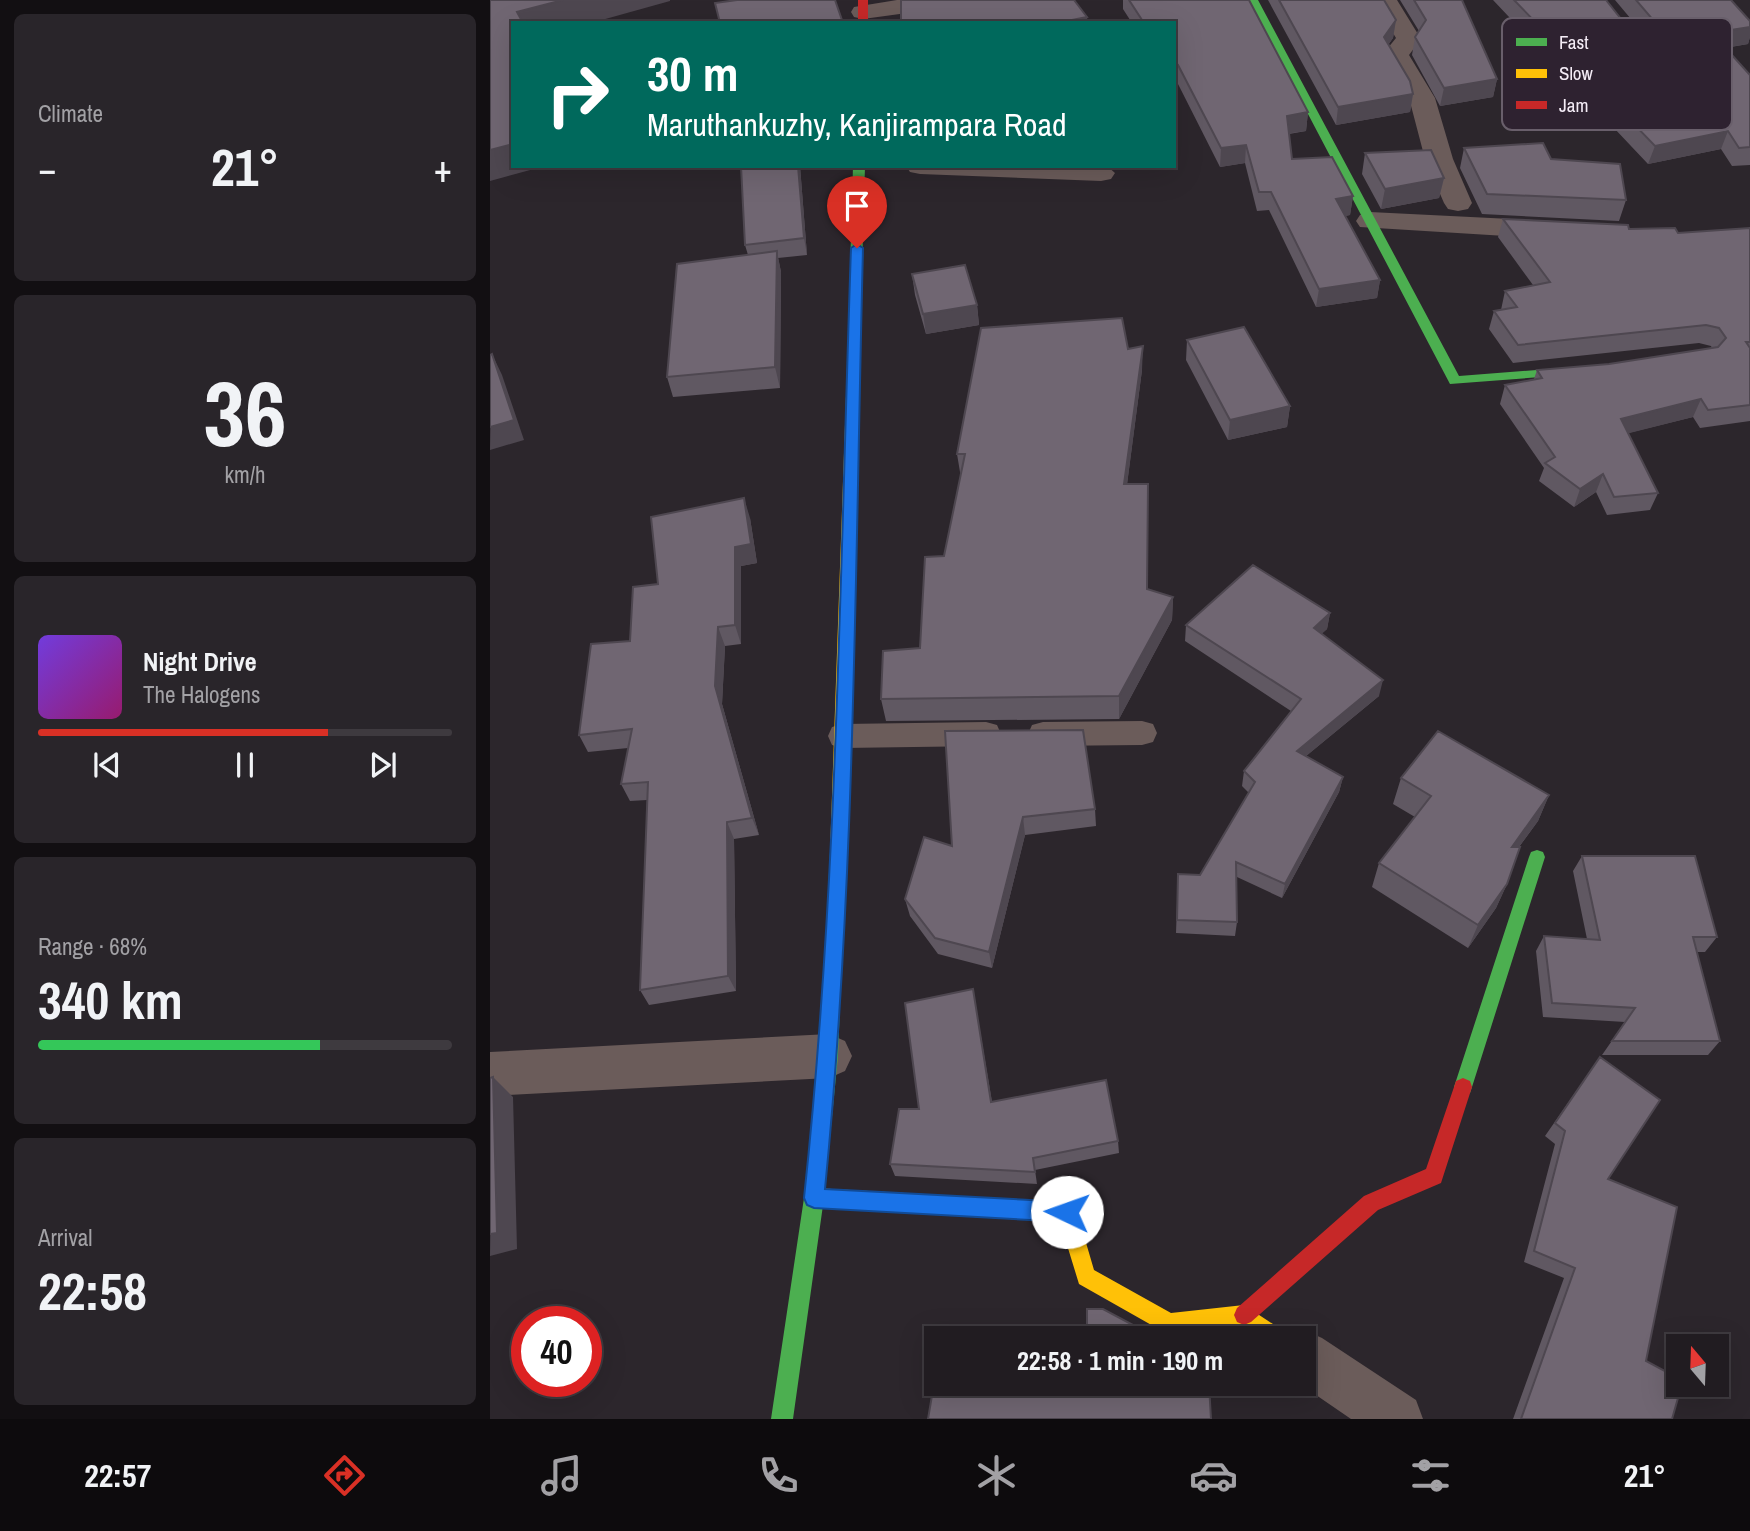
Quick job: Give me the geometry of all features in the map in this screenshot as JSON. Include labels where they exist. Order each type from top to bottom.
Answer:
[{"type":"street","points":[[863,12],[951,0]]},
{"type":"street","points":[[1253,0],[1455,381],[1602,369]]},
{"type":"street","points":[[1385,0],[1409,39],[1396,54],[1422,98],[1439,159],[1458,203]]},
{"type":"street","points":[[782,1419],[814,1198],[829,1056],[843,736],[859,168]]},
{"type":"street","points":[[972,168],[1101,173]]},
{"type":"street","points":[[1370,221],[1586,231]]},
{"type":"street","points":[[814,1198],[1067,1212],[1086,1277],[1169,1324],[1244,1315],[1371,1203],[1434,1175],[1537,857]]},
{"type":"street","points":[[490,1074],[829,1056]]},
{"type":"street","points":[[1244,1315],[1260,1326]]},
{"type":"street","points":[[1316,1364],[1397,1419]]},
{"type":"lane","points":[[843,736],[1142,733]]},
{"type":"building","points":[[490,0],[563,0],[517,12],[522,21],[511,21],[511,145],[490,150]]},
{"type":"building","points":[[737,0],[835,0],[842,21],[720,21],[715,3]]},
{"type":"building","points":[[901,0],[1074,0],[1087,17],[1067,21],[901,21]]},
{"type":"building","points":[[1129,0],[1249,0],[1308,112],[1287,116],[1292,159],[1332,157],[1353,196],[1336,199],[1380,280],[1319,289],[1271,192],[1259,192],[1246,145],[1221,148],[1176,66],[1176,21],[1143,21]]},
{"type":"building","points":[[1279,0],[1384,0],[1396,20],[1384,37],[1410,81],[1413,94],[1338,107]]},
{"type":"building","points":[[1414,0],[1462,0],[1497,79],[1444,88],[1415,37],[1426,20]]},
{"type":"building","points":[[1514,0],[1606,0],[1620,18],[1531,18]]},
{"type":"building","points":[[1636,0],[1731,0],[1750,21],[1750,27],[1732,30],[1732,18],[1651,18]]},
{"type":"building","points":[[1732,55],[1750,75],[1750,147],[1739,148],[1728,131],[1655,146],[1640,130],[1732,130]]},
{"type":"building","points":[[1543,143],[1551,159],[1620,164],[1626,200],[1487,194],[1464,148]]},
{"type":"building","points":[[1431,150],[1444,178],[1385,189],[1365,153]]},
{"type":"building","points":[[741,168],[798,168],[804,238],[745,245]]},
{"type":"building","points":[[1503,219],[1628,225],[1629,229],[1675,228],[1678,233],[1750,228],[1750,342],[1746,342],[1750,348],[1750,405],[1708,410],[1701,399],[1621,419],[1658,493],[1614,497],[1603,474],[1580,489],[1545,463],[1555,457],[1505,385],[1542,378],[1537,370],[1609,364],[1718,347],[1726,338],[1719,328],[1706,325],[1518,345],[1494,311],[1517,307],[1505,291],[1550,282]]},
{"type":"building","points":[[777,251],[775,367],[667,377],[677,264]]},
{"type":"building","points":[[965,265],[977,305],[923,314],[912,274]]},
{"type":"building","points":[[1122,318],[1128,349],[1143,346],[1124,484],[1148,484],[1147,589],[1173,597],[1119,696],[881,699],[883,651],[920,648],[925,557],[944,556],[965,454],[957,454],[981,328]]},
{"type":"building","points":[[1244,327],[1290,406],[1230,420],[1187,340]]},
{"type":"building","points":[[492,354],[514,420],[490,427],[490,355]]},
{"type":"building","points":[[744,498],[751,544],[735,547],[735,625],[718,627],[715,686],[752,818],[727,822],[728,976],[640,990],[648,782],[621,784],[632,729],[579,735],[591,644],[630,641],[633,587],[658,584],[651,517]]},
{"type":"building","points":[[1253,565],[1330,613],[1314,628],[1383,680],[1297,751],[1343,777],[1285,884],[1236,862],[1237,922],[1177,920],[1178,874],[1200,875],[1255,782],[1244,771],[1301,699],[1186,625]]},
{"type":"building","points":[[1083,730],[1095,809],[1023,817],[989,952],[935,938],[905,899],[924,837],[952,846],[945,731]]},
{"type":"building","points":[[1438,731],[1549,795],[1512,847],[1520,847],[1507,884],[1478,925],[1379,863],[1431,796],[1401,778]]},
{"type":"building","points":[[1582,856],[1695,856],[1717,937],[1693,937],[1720,1041],[1612,1041],[1635,1008],[1552,1003],[1544,936],[1600,940]]},
{"type":"building","points":[[973,989],[991,1102],[1106,1080],[1118,1141],[1033,1158],[1035,1172],[890,1164],[899,1109],[919,1109],[905,1003]]},
{"type":"building","points":[[1600,1057],[1660,1100],[1608,1179],[1677,1207],[1646,1361],[1666,1372],[1666,1397],[1678,1397],[1672,1419],[1521,1419],[1575,1268],[1534,1251],[1565,1131],[1555,1123]]},
{"type":"building","points":[[493,1077],[497,1233],[490,1234],[490,1078]]},
{"type":"building","points":[[1087,1309],[1103,1309],[1135,1326],[1087,1326]]},
{"type":"building","points":[[932,1396],[1210,1396],[1211,1419],[928,1419]]},
{"type":"traffic: fast","points":[[1253,0],[1455,381],[1588,370]]},
{"type":"traffic: fast","points":[[854,339],[859,168]]},
{"type":"traffic: fast","points":[[782,1419],[814,1198],[829,1056],[838,852]]},
{"type":"traffic: fast","points":[[1463,1087],[1537,857]]},
{"type":"traffic: slow","points":[[838,852],[854,339]]},
{"type":"traffic: slow","points":[[814,1198],[1067,1212],[1086,1277],[1169,1324],[1244,1315],[1260,1326]]},
{"type":"traffic: jam","points":[[863,0],[863,21]]},
{"type":"traffic: jam","points":[[1244,1315],[1371,1203],[1434,1176],[1463,1087]]},
{"type":"route","points":[[857,248],[843,736],[829,1056],[814,1198],[1067,1212]]}]
